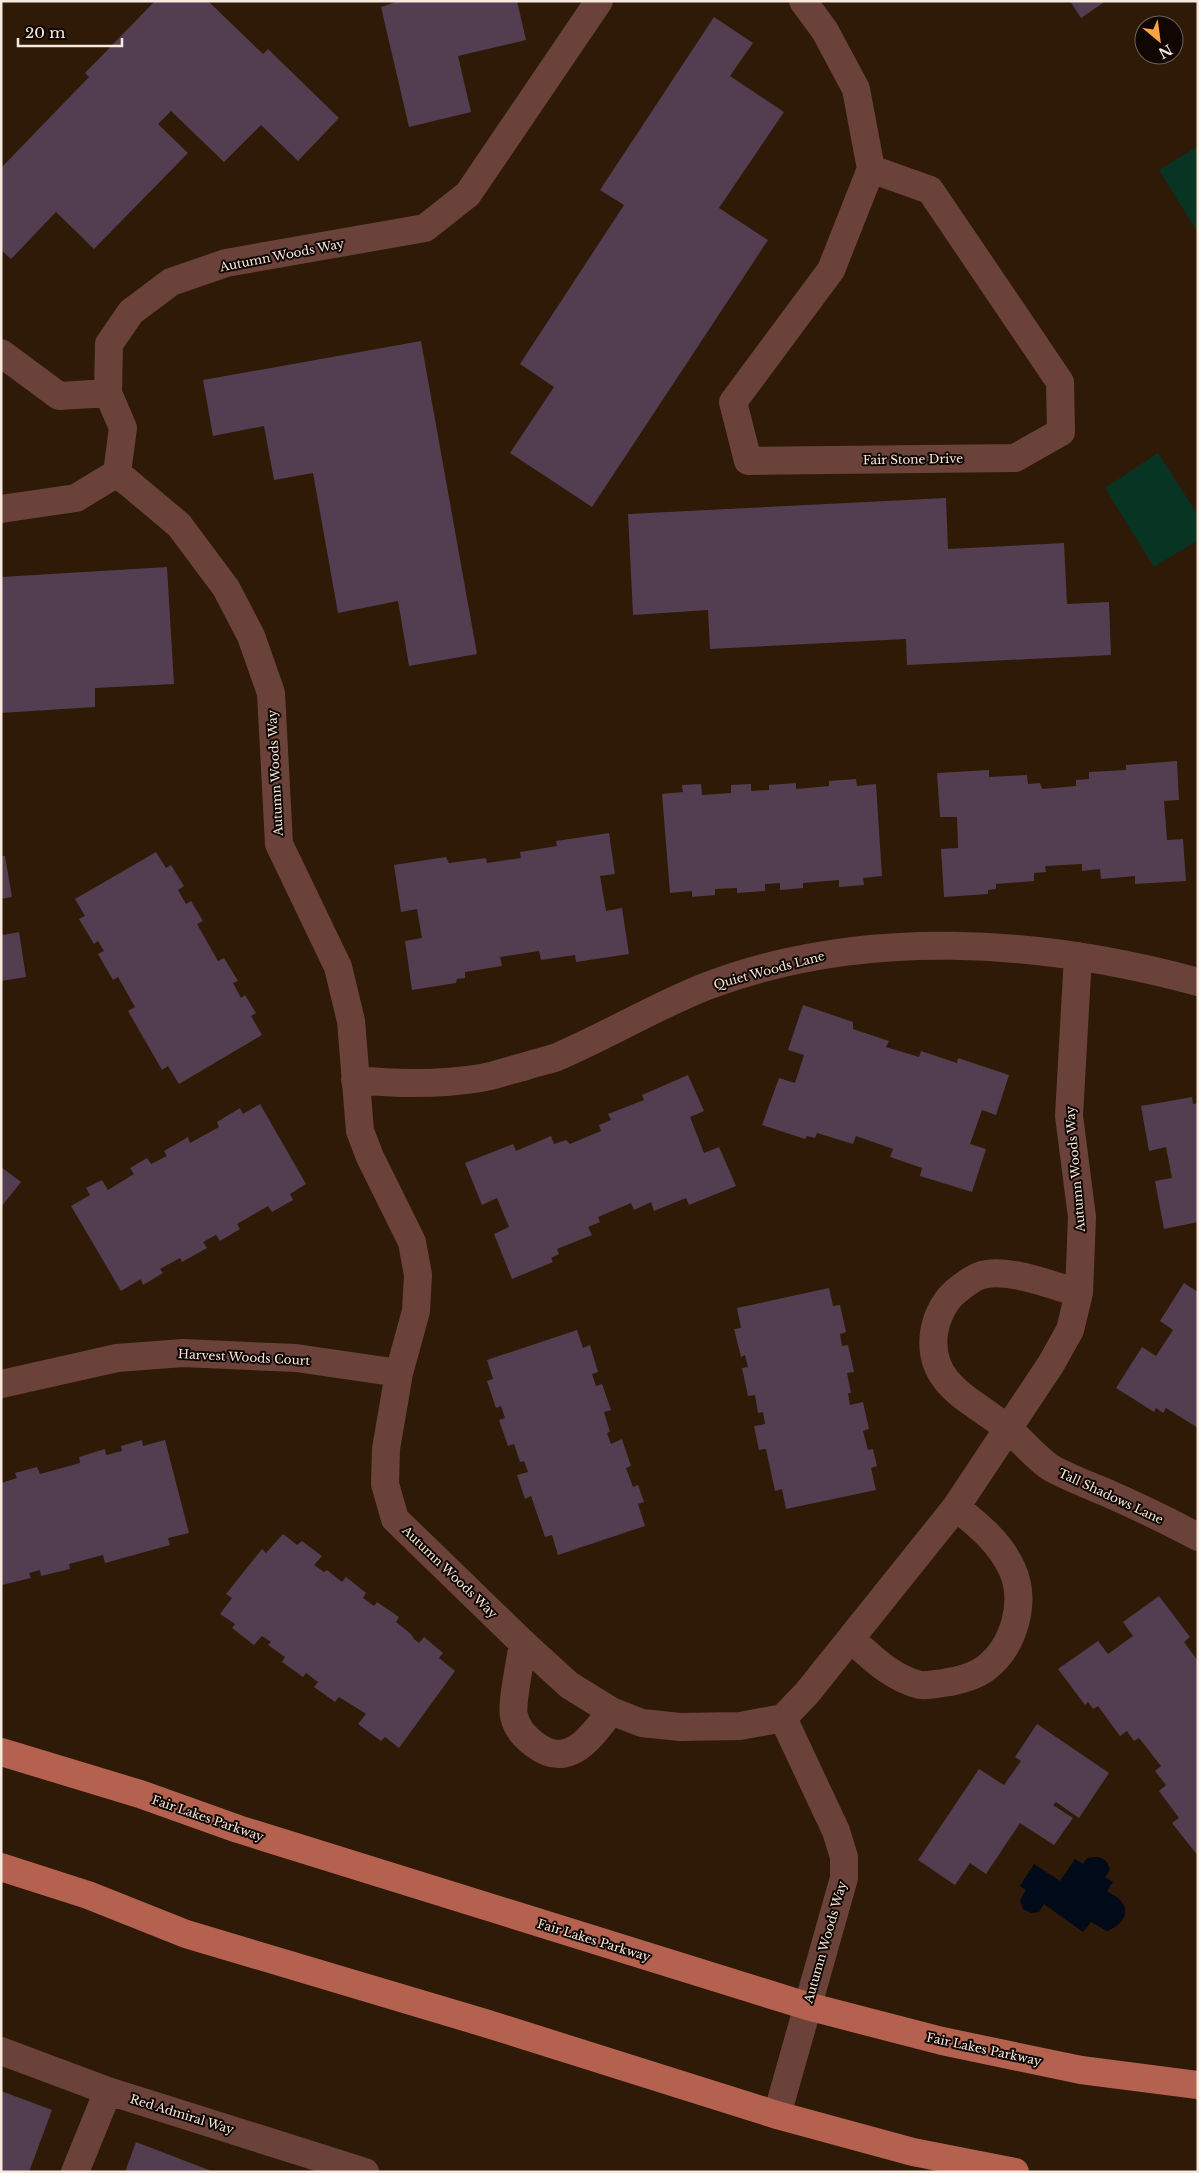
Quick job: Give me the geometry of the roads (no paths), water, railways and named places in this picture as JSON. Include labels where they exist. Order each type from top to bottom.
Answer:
[{"type":"main road","name":"Fair Lakes Parkway","points":[[1,1752],[140,1794],[247,1832],[807,2006],[942,2041],[1072,2068],[1198,2085]]},
{"type":"main road","points":[[1,1868],[88,1894],[186,1934],[488,2024],[777,2115],[913,2152],[1015,2172]]},
{"type":"street","name":"Autumn Woods Way","points":[[599,1],[468,194],[425,228],[226,263],[170,282],[131,312],[108,344],[108,394],[123,428],[116,473],[179,525],[226,588],[251,636],[271,693],[279,844],[338,967],[350,1021],[360,1131],[370,1158],[412,1242],[418,1275],[416,1311],[399,1373],[386,1449],[385,1484],[395,1519],[569,1685],[611,1711],[642,1723],[680,1727],[740,1726],[783,1718],[807,1693],[956,1507],[1051,1364],[1070,1330],[1079,1293],[1082,1217],[1069,1116],[1078,956]]},
{"type":"street","points":[[803,1],[825,31],[856,89],[871,169]]},
{"type":"street","name":"Fair Stone Drive","points":[[871,169],[930,190],[1060,382],[1061,432],[1015,458],[748,462],[733,402],[831,270],[871,169]]},
{"type":"street","points":[[1,353],[59,396],[108,394]]},
{"type":"street","points":[[1,509],[76,498],[116,473]]},
{"type":"street","name":"Quiet Woods Lane","points":[[355,1080],[403,1085],[481,1078],[554,1058],[708,986],[769,968],[833,953],[907,946],[989,948],[1078,956],[1198,982]]},
{"type":"street","points":[[1007,1428],[966,1400],[945,1380],[933,1355],[936,1324],[942,1310],[952,1295],[964,1284],[980,1275],[1002,1274],[1031,1279],[1079,1293]]},
{"type":"street","name":"Harvest Woods Court","points":[[1,1384],[117,1358],[183,1353],[296,1358],[399,1373]]},
{"type":"street","name":"Tall Shadows Lane","points":[[1007,1428],[1052,1469],[1136,1506],[1198,1537]]},
{"type":"street","points":[[851,1639],[884,1668],[903,1679],[923,1685],[957,1681],[985,1668],[1006,1644],[1017,1620],[1018,1589],[1012,1568],[990,1535],[956,1507]]},
{"type":"street","points":[[523,1643],[513,1715],[521,1734],[541,1749],[562,1755],[580,1747],[611,1711]]},
{"type":"street","name":"Autumn Woods Way","points":[[777,2115],[844,1878],[844,1857],[836,1831],[783,1718]]},
{"type":"street","name":"Red Admiral Way","points":[[1,2051],[108,2091],[365,2172]]},
{"type":"street","points":[[75,2172],[108,2091]]},
{"type":"water","points":[[1096,1857],[1104,1859],[1110,1870],[1105,1877],[1113,1882],[1107,1891],[1120,1900],[1124,1906],[1125,1915],[1116,1926],[1107,1931],[1091,1922],[1083,1932],[1044,1904],[1039,1912],[1031,1913],[1023,1909],[1020,1900],[1026,1890],[1020,1886],[1034,1864],[1060,1881],[1075,1859],[1083,1864],[1087,1858]]}]
